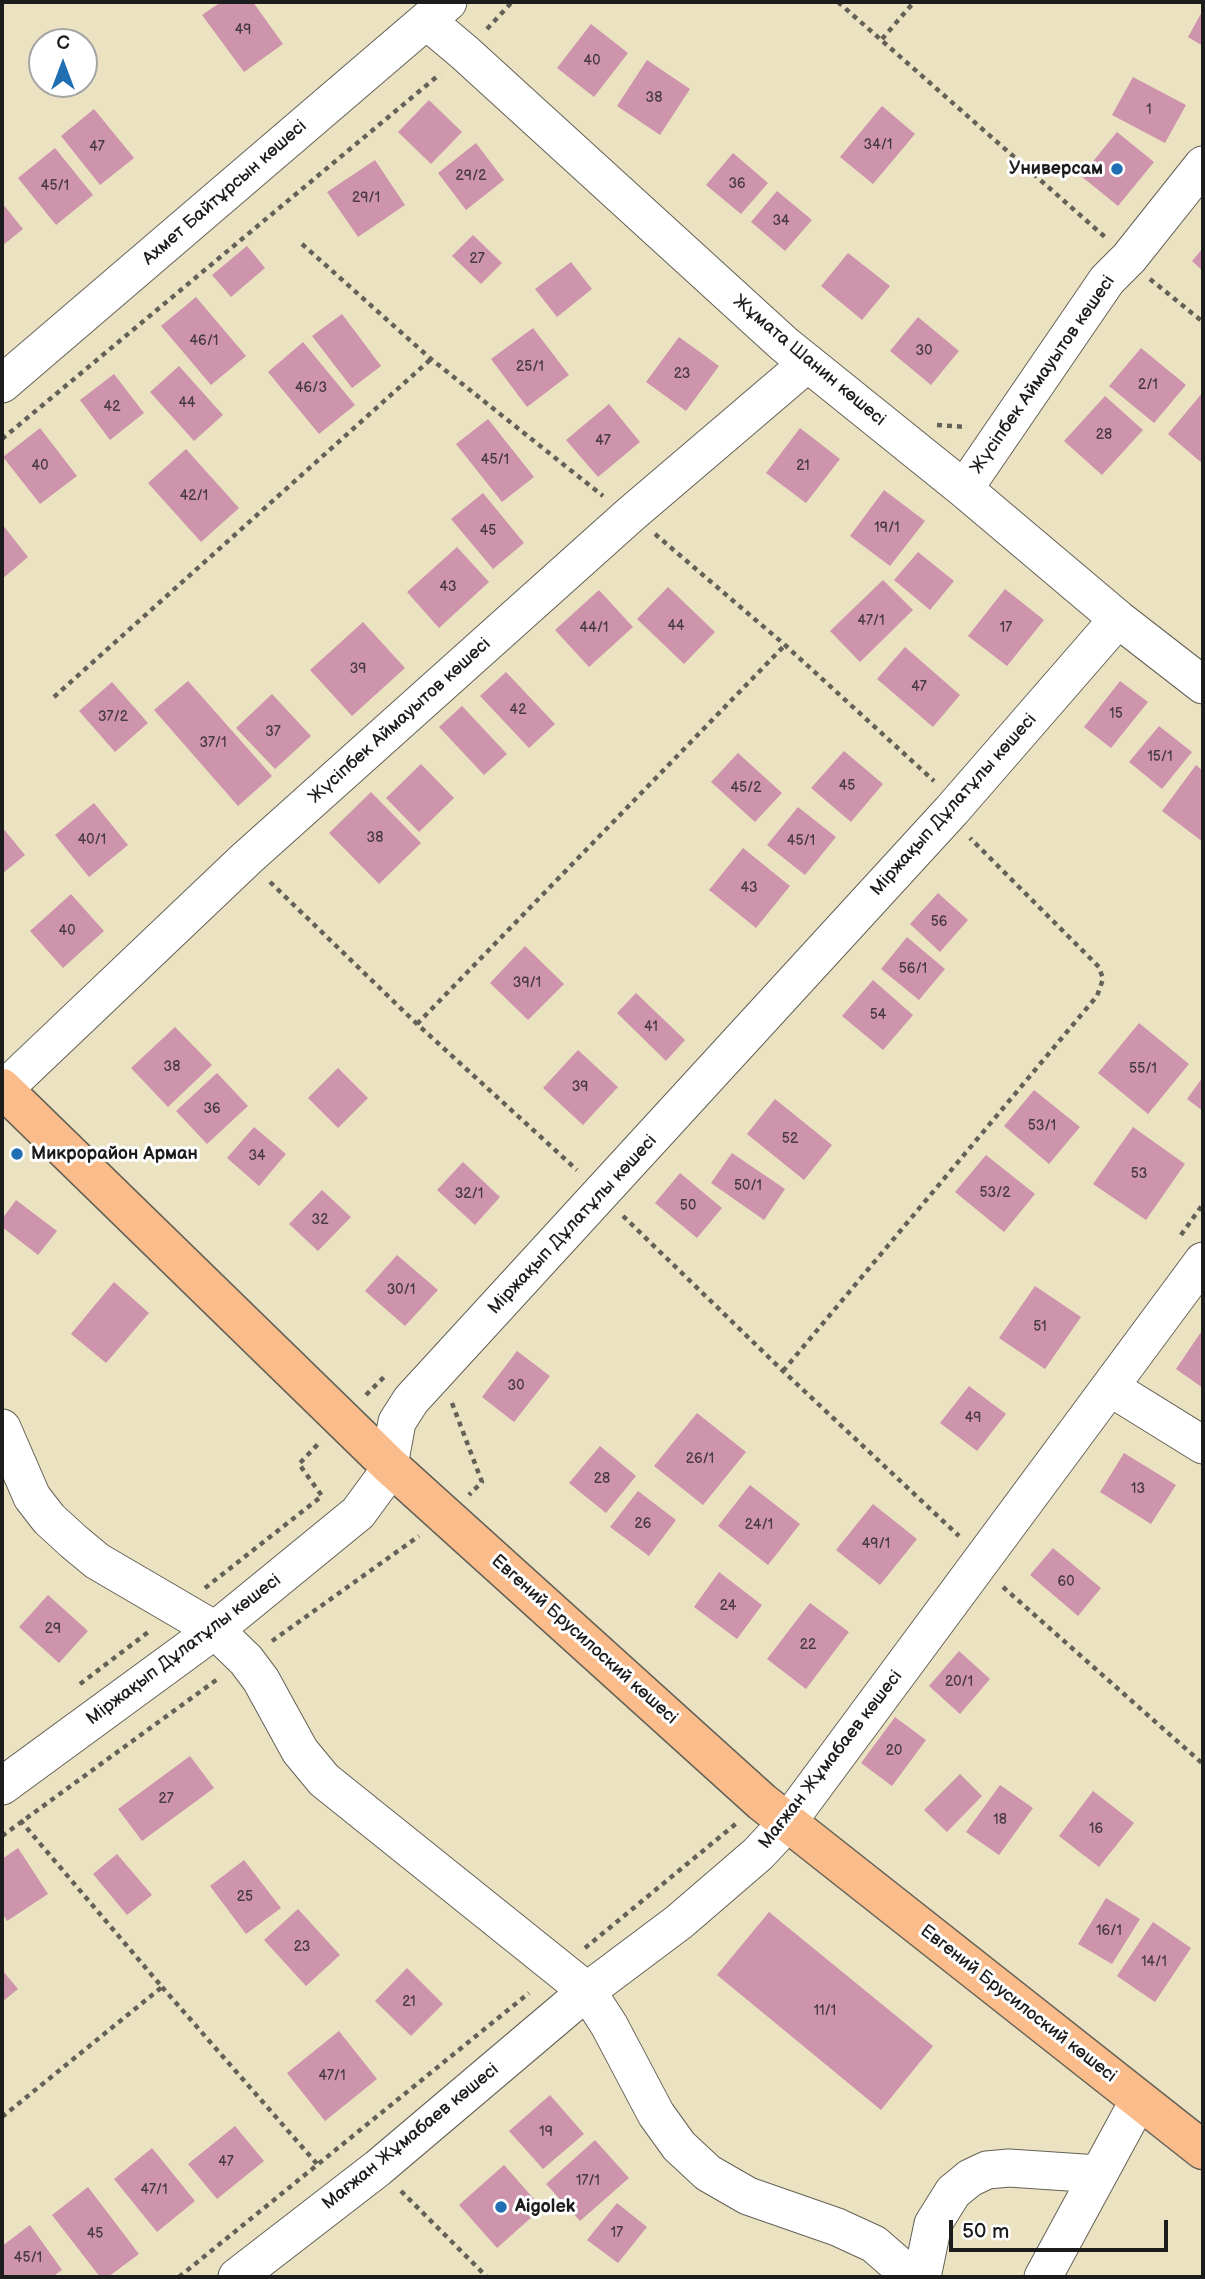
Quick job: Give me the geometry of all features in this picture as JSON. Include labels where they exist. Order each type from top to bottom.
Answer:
[{"type":"main road","name":"Евгений Брусилоский көшесі","points":[[3,1089],[389,1465],[787,1822],[1203,2150]]},
{"type":"street","name":"Жұмата Шанин көшесі","points":[[438,11],[465,53],[785,344],[964,489],[1118,619],[1203,685]]},
{"type":"street","name":"Ахмет Байтұрсын көшесі","points":[[2,384],[438,11]]},
{"type":"street","name":"Жүсіпбек Аймауытов көшесі","points":[[964,489],[1107,280],[1129,258],[1203,165]]},
{"type":"street","name":"Жүсіпбек Аймауытов көшесі","points":[[3,1089],[246,859],[631,514],[808,363]]},
{"type":"street","name":"Міржақып Дұлатұлы көшесі","points":[[8,1799],[358,1513],[372,1497],[389,1465],[397,1422],[402,1410],[952,810],[1118,619]]},
{"type":"street","name":"Мағжан Жұмабаев көшесі","points":[[237,2277],[378,2168],[587,1991],[679,1922],[758,1854],[787,1822],[1203,1261]]},
{"type":"street","points":[[1111,1388],[1203,1445]]},
{"type":"street","points":[[2,1428],[32,1497],[50,1519],[97,1561],[215,1630],[246,1660],[261,1680],[300,1751],[324,1780],[587,1991],[609,2025],[656,2114],[679,2146],[708,2173],[748,2196],[837,2227],[874,2244],[897,2264],[906,2277]]},
{"type":"street","points":[[1043,2277],[1139,2100]]},
{"type":"street","points":[[922,2277],[933,2224],[953,2192],[970,2178],[987,2170],[1009,2168],[1098,2174]]},
{"type":"path","points":[[2,439],[465,53],[512,2]]},
{"type":"path","points":[[838,2],[1203,322]]},
{"type":"path","points":[[882,39],[914,2]]},
{"type":"path","points":[[302,244],[430,359],[611,502],[631,514],[785,645],[933,779],[963,832],[1099,967],[1103,979],[1097,996],[783,1371]]},
{"type":"path","points":[[54,697],[430,359]]},
{"type":"path","points":[[417,1024],[785,645]]},
{"type":"path","points":[[246,859],[959,1536],[978,1566],[1203,1764]]},
{"type":"path","points":[[8,1799],[162,1986],[344,2194]]},
{"type":"path","points":[[2,2117],[162,1986]]},
{"type":"path","points":[[378,2168],[487,2277]]},
{"type":"building","points":[[221,2],[253,2],[283,44],[244,72],[202,15]]},
{"type":"building","points":[[1203,10],[1203,46],[1188,37]]},
{"type":"building","points":[[591,24],[628,53],[594,97],[557,68]]},
{"type":"building","points":[[647,60],[690,89],[660,135],[617,106]]},
{"type":"building","points":[[1133,77],[1186,105],[1165,143],[1112,115]]},
{"type":"building","points":[[429,100],[462,132],[431,164],[398,132]]},
{"type":"building","points":[[882,106],[915,134],[873,184],[840,157]]},
{"type":"building","points":[[94,109],[134,158],[100,185],[61,136]]},
{"type":"building","points":[[1117,132],[1154,162],[1118,206],[1081,176]]},
{"type":"building","points":[[476,143],[504,180],[466,210],[438,173]]},
{"type":"building","points":[[55,148],[93,195],[56,225],[18,178]]},
{"type":"building","points":[[733,153],[768,183],[741,214],[706,185]]},
{"type":"building","points":[[375,160],[405,205],[358,237],[327,192]]},
{"type":"building","points":[[777,191],[812,220],[785,251],[751,222]]},
{"type":"building","points":[[2,203],[23,229],[2,246]]},
{"type":"building","points":[[473,235],[502,263],[481,284],[452,256]]},
{"type":"building","points":[[247,246],[265,268],[231,297],[212,275]]},
{"type":"building","points":[[1203,248],[1203,271],[1192,261]]},
{"type":"building","points":[[848,253],[890,286],[862,320],[821,286]]},
{"type":"building","points":[[571,262],[592,289],[557,317],[535,289]]},
{"type":"building","points":[[196,297],[246,356],[211,385],[161,326]]},
{"type":"building","points":[[342,314],[381,366],[352,388],[312,336]]},
{"type":"building","points":[[918,317],[959,351],[931,385],[890,351]]},
{"type":"building","points":[[533,328],[569,375],[527,407],[491,359]]},
{"type":"building","points":[[679,337],[719,366],[686,411],[646,382]]},
{"type":"building","points":[[303,342],[355,405],[319,434],[268,372]]},
{"type":"building","points":[[1141,348],[1186,385],[1154,423],[1109,386]]},
{"type":"building","points":[[179,366],[223,415],[194,441],[150,392]]},
{"type":"building","points":[[114,374],[144,413],[110,440],[80,400]]},
{"type":"building","points":[[1203,392],[1203,464],[1168,434]]},
{"type":"building","points":[[1105,396],[1143,430],[1102,475],[1064,441]]},
{"type":"building","points":[[609,404],[640,442],[598,477],[566,440]]},
{"type":"building","points":[[488,419],[534,477],[502,502],[456,444]]},
{"type":"building","points":[[40,428],[77,476],[40,504],[3,457]]},
{"type":"building","points":[[800,428],[840,459],[806,503],[766,473]]},
{"type":"building","points":[[186,449],[239,508],[201,542],[148,483]]},
{"type":"building","points":[[884,490],[925,521],[890,566],[850,536]]},
{"type":"building","points":[[483,493],[524,543],[493,569],[451,519]]},
{"type":"building","points":[[2,524],[28,557],[2,579]]},
{"type":"building","points":[[457,547],[489,582],[439,628],[407,592]]},
{"type":"building","points":[[918,552],[954,581],[930,610],[894,580]]},
{"type":"building","points":[[883,580],[913,610],[860,662],[830,631]]},
{"type":"building","points":[[668,587],[715,632],[684,664],[637,619]]},
{"type":"building","points":[[1005,589],[1044,620],[1007,666],[968,636]]},
{"type":"building","points":[[599,590],[633,627],[589,667],[555,630]]},
{"type":"building","points":[[363,622],[405,668],[352,716],[310,670]]},
{"type":"building","points":[[905,647],[960,695],[933,727],[877,679]]},
{"type":"building","points":[[506,672],[555,724],[529,748],[480,696]]},
{"type":"building","points":[[188,681],[272,776],[238,806],[154,710]]},
{"type":"building","points":[[1120,681],[1148,702],[1111,748],[1084,727]]},
{"type":"building","points":[[112,682],[148,723],[115,752],[79,711]]},
{"type":"building","points":[[272,694],[311,736],[275,769],[236,728]]},
{"type":"building","points":[[462,706],[507,754],[484,775],[439,727]]},
{"type":"building","points":[[1159,726],[1192,752],[1162,789],[1129,762]]},
{"type":"building","points":[[844,751],[883,784],[851,822],[811,788]]},
{"type":"building","points":[[738,753],[782,793],[755,822],[711,782]]},
{"type":"building","points":[[421,764],[454,798],[419,832],[386,798]]},
{"type":"building","points":[[1196,765],[1203,771],[1203,842],[1162,811]]},
{"type":"building","points":[[371,792],[421,843],[379,884],[329,833]]},
{"type":"building","points":[[94,803],[128,845],[89,877],[55,835]]},
{"type":"building","points":[[798,807],[836,837],[805,875],[767,845]]},
{"type":"building","points":[[2,827],[25,855],[2,874]]},
{"type":"building","points":[[743,848],[790,886],[756,928],[709,890]]},
{"type":"building","points":[[938,893],[968,920],[940,952],[910,924]]},
{"type":"building","points":[[71,894],[104,931],[63,968],[30,931]]},
{"type":"building","points":[[907,937],[945,969],[919,1000],[881,969]]},
{"type":"building","points":[[525,946],[564,984],[528,1020],[490,983]]},
{"type":"building","points":[[873,980],[913,1015],[883,1050],[842,1016]]},
{"type":"building","points":[[636,993],[685,1040],[666,1061],[617,1013]]},
{"type":"building","points":[[1139,1023],[1189,1064],[1148,1114],[1098,1073]]},
{"type":"building","points":[[175,1027],[212,1065],[168,1107],[131,1068]]},
{"type":"building","points":[[578,1050],[618,1087],[583,1125],[543,1088]]},
{"type":"building","points":[[338,1068],[368,1098],[338,1128],[308,1098]]},
{"type":"building","points":[[217,1073],[248,1106],[207,1144],[176,1111]]},
{"type":"building","points":[[1203,1077],[1203,1111],[1187,1099]]},
{"type":"building","points":[[1034,1090],[1080,1127],[1049,1164],[1004,1126]]},
{"type":"building","points":[[775,1099],[832,1145],[804,1180],[747,1134]]},
{"type":"building","points":[[254,1127],[286,1154],[259,1186],[227,1158]]},
{"type":"building","points":[[1133,1127],[1185,1164],[1146,1220],[1093,1184]]},
{"type":"building","points":[[732,1153],[785,1189],[764,1220],[711,1183]]},
{"type":"building","points":[[986,1155],[1035,1194],[1004,1232],[955,1192]]},
{"type":"building","points":[[463,1162],[500,1197],[475,1225],[437,1190]]},
{"type":"building","points":[[680,1173],[722,1208],[697,1238],[655,1203]]},
{"type":"building","points":[[322,1190],[351,1217],[318,1251],[289,1224]]},
{"type":"building","points":[[16,1200],[57,1231],[38,1255],[2,1227],[2,1219]]},
{"type":"building","points":[[397,1255],[438,1290],[405,1326],[365,1291]]},
{"type":"building","points":[[114,1282],[149,1313],[106,1363],[71,1334]]},
{"type":"building","points":[[1035,1286],[1081,1317],[1045,1369],[999,1338]]},
{"type":"building","points":[[1201,1332],[1203,1334],[1203,1388],[1176,1369]]},
{"type":"building","points":[[517,1351],[550,1376],[514,1422],[482,1397]]},
{"type":"building","points":[[969,1386],[1006,1414],[977,1451],[940,1423]]},
{"type":"building","points":[[697,1413],[746,1452],[703,1505],[654,1466]]},
{"type":"building","points":[[600,1446],[636,1476],[606,1513],[569,1483]]},
{"type":"building","points":[[1124,1453],[1176,1485],[1151,1524],[1100,1492]]},
{"type":"building","points":[[750,1485],[800,1524],[768,1565],[718,1526]]},
{"type":"building","points":[[638,1491],[676,1520],[649,1556],[610,1527]]},
{"type":"building","points":[[873,1504],[917,1539],[880,1585],[836,1550]]},
{"type":"building","points":[[1053,1548],[1101,1588],[1078,1616],[1030,1575]]},
{"type":"building","points":[[719,1572],[762,1605],[737,1639],[694,1607]]},
{"type":"building","points":[[48,1595],[88,1631],[59,1663],[19,1627]]},
{"type":"building","points":[[810,1603],[849,1632],[806,1689],[767,1659]]},
{"type":"building","points":[[959,1651],[990,1679],[960,1714],[929,1686]]},
{"type":"building","points":[[895,1717],[926,1740],[892,1786],[861,1763]]},
{"type":"building","points":[[190,1756],[214,1788],[142,1841],[118,1809]]},
{"type":"building","points":[[960,1774],[982,1796],[947,1832],[924,1810]]},
{"type":"building","points":[[1000,1785],[1033,1808],[999,1855],[966,1832]]},
{"type":"building","points":[[1093,1791],[1134,1823],[1099,1867],[1059,1836]]},
{"type":"building","points":[[18,1848],[48,1894],[7,1921],[2,1913],[2,1859]]},
{"type":"building","points":[[117,1854],[152,1895],[127,1915],[93,1874]]},
{"type":"building","points":[[244,1860],[281,1908],[246,1934],[210,1886]]},
{"type":"building","points":[[1106,1898],[1140,1919],[1112,1964],[1078,1944]]},
{"type":"building","points":[[298,1909],[340,1955],[306,1986],[264,1940]]},
{"type":"building","points":[[769,1912],[933,2046],[881,2110],[717,1975]]},
{"type":"building","points":[[1153,1922],[1191,1948],[1155,2002],[1117,1976]]},
{"type":"building","points":[[407,1968],[443,2004],[411,2036],[375,2001]]},
{"type":"building","points":[[2,1970],[18,1989],[2,2002]]},
{"type":"building","points":[[339,2031],[377,2079],[325,2121],[287,2073]]},
{"type":"building","points":[[550,2095],[584,2134],[543,2169],[509,2131]]},
{"type":"building","points":[[235,2126],[264,2161],[217,2199],[188,2164]]},
{"type":"building","points":[[595,2140],[629,2178],[580,2221],[546,2184]]},
{"type":"building","points":[[152,2148],[195,2201],[157,2232],[114,2179]]},
{"type":"building","name":"Aigolek","points":[[504,2165],[542,2208],[497,2248],[459,2205]]},
{"type":"building","points":[[88,2187],[139,2254],[108,2277],[100,2277],[52,2215]]},
{"type":"building","points":[[617,2203],[647,2227],[618,2263],[587,2240]]},
{"type":"building","points":[[30,2225],[62,2270],[52,2277],[2,2277],[2,2246]]},
{"type":"place","name":"Универсам","points":[[1117,169]]},
{"type":"place","name":"Микрорайон Арман","points":[[17,1154]]},
{"type":"place","name":"Aigolek","points":[[501,2207]]}]
